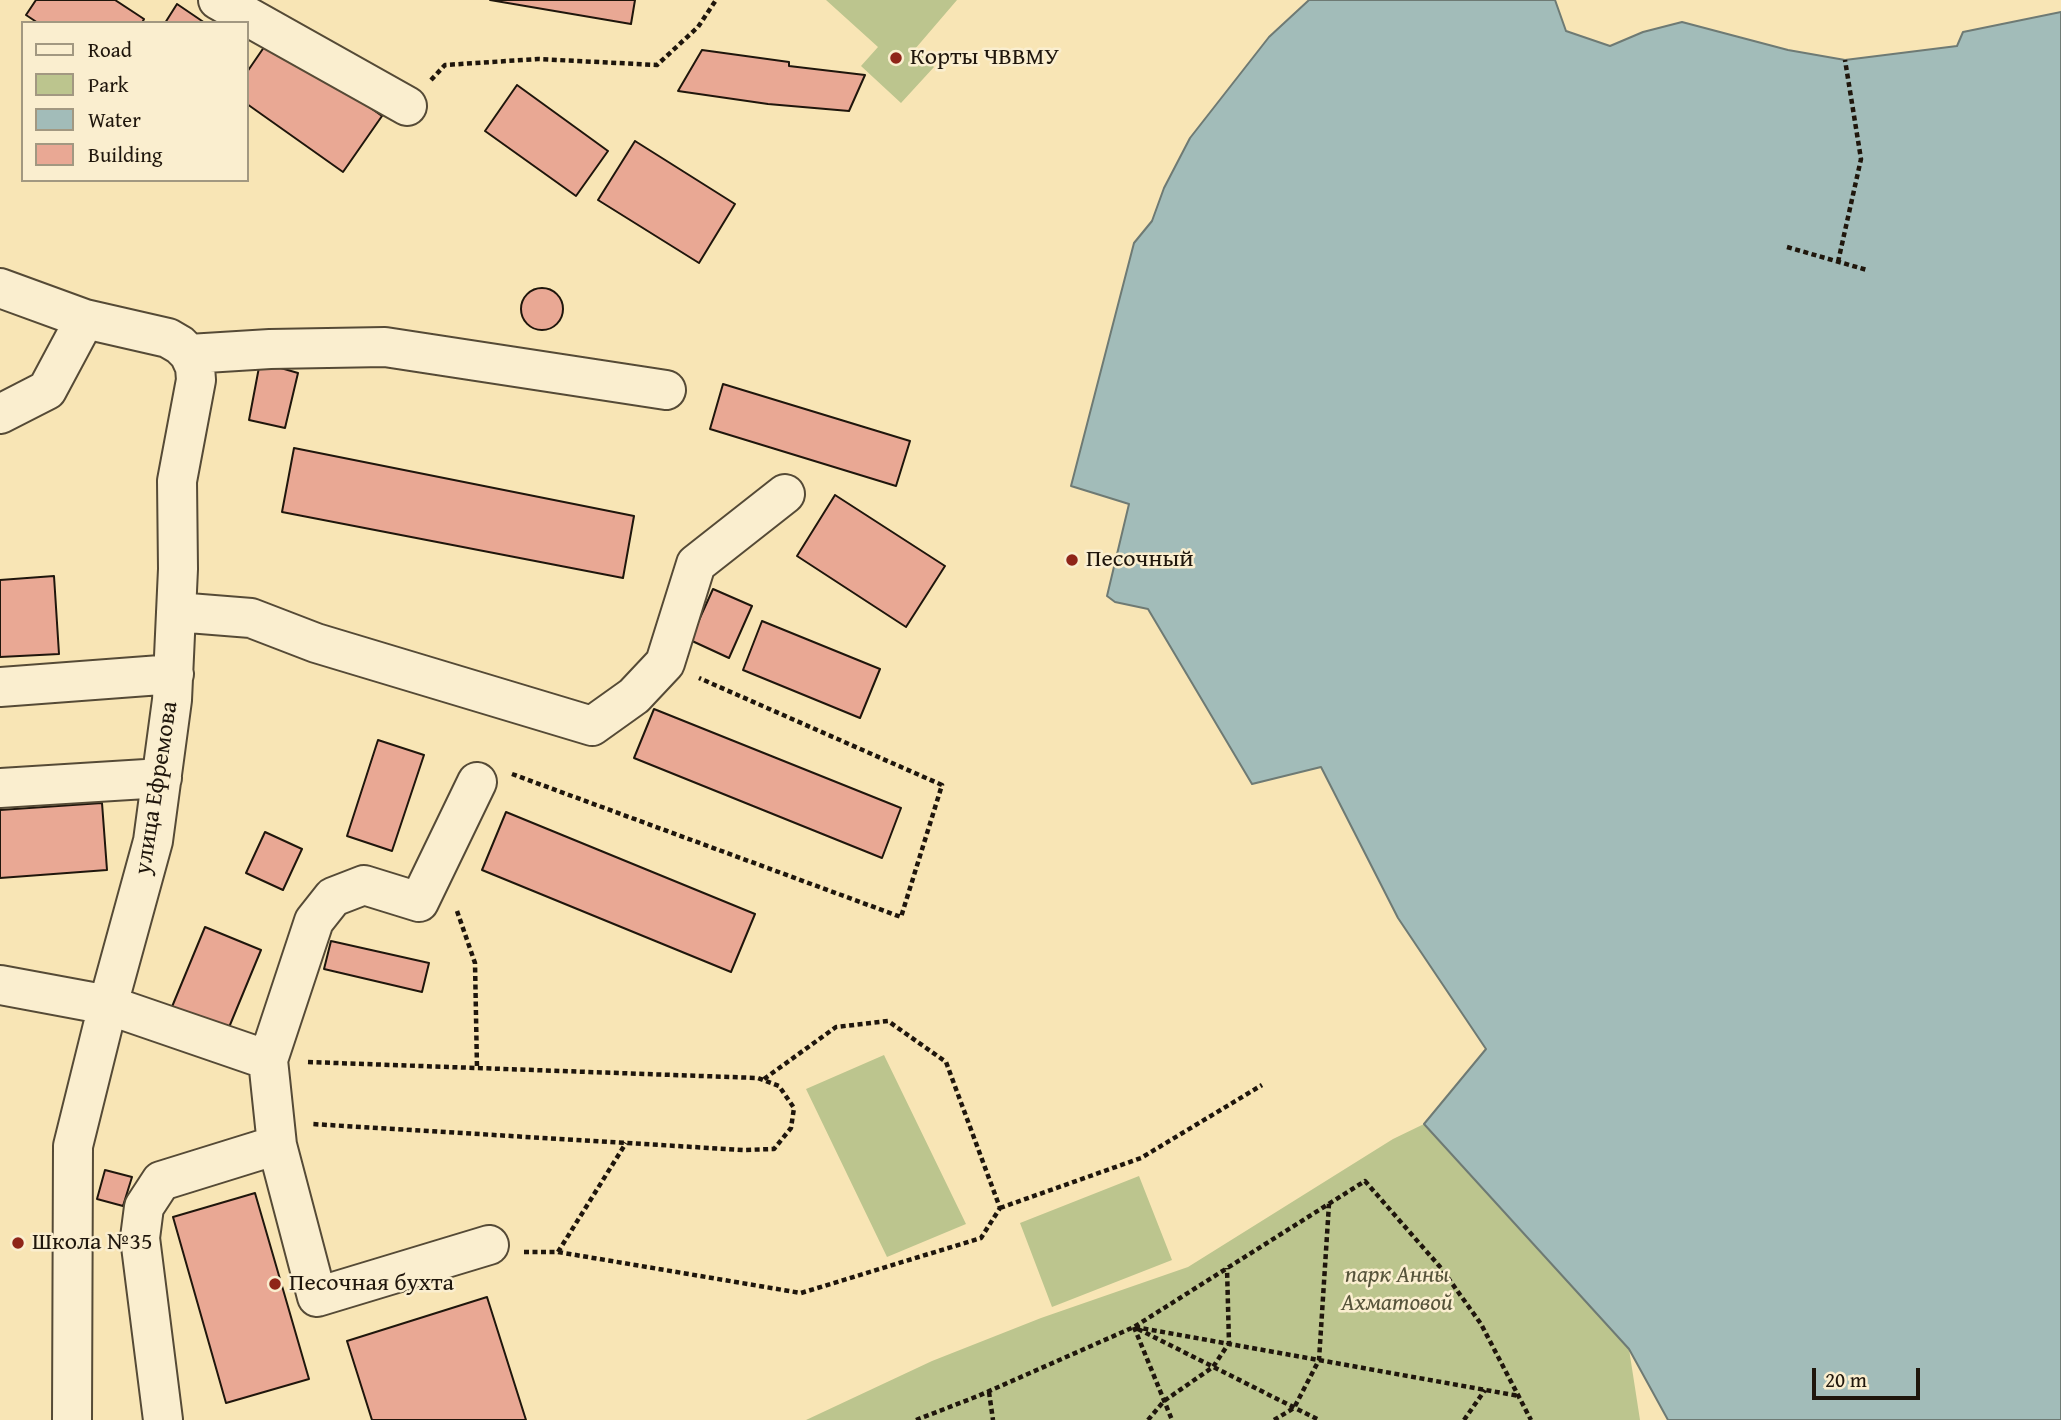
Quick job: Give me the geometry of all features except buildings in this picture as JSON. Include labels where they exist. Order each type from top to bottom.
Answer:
[{"type":"street","points":[[218,0],[407,106]]},
{"type":"street","points":[[0,288],[86,319],[168,338],[189,354],[270,349],[385,347],[666,390]]},
{"type":"street","points":[[0,414],[47,390],[86,319]]},
{"type":"street","name":"улица Ефремова","points":[[72,1420],[74,1146],[108,1004],[153,841],[174,674],[178,569],[177,481],[196,380],[195,367],[189,354]]},
{"type":"street","points":[[176,612],[251,618],[316,643],[592,726],[634,696],[665,663],[696,564],[785,494]]},
{"type":"street","points":[[0,687],[174,674]]},
{"type":"street","points":[[0,788],[162,778]]},
{"type":"street","points":[[489,1245],[317,1297],[276,1134],[268,1060],[314,921],[333,897],[364,885],[419,902],[494,778]]},
{"type":"street","points":[[0,985],[108,1004],[268,1060]]},
{"type":"street","points":[[163,1420],[140,1238],[144,1207],[161,1181],[276,1134]]},
{"type":"path","points":[[407,106],[445,65],[538,59],[657,65],[698,27],[716,0]]},
{"type":"path","points":[[1838,262],[1861,159],[1845,60]]},
{"type":"path","points":[[1787,247],[1867,271]]},
{"type":"path","points":[[494,778],[901,917],[942,785],[665,663]]},
{"type":"path","points":[[427,886],[454,900],[475,962],[477,1068]]},
{"type":"path","points":[[764,1080],[836,1027],[888,1021],[946,1062],[1000,1208]]},
{"type":"path","points":[[268,1060],[758,1078],[779,1086],[793,1108],[791,1128],[774,1149],[276,1134]]},
{"type":"path","points":[[489,1245],[531,1253],[558,1252],[801,1293],[981,1238],[1000,1208],[1141,1158],[1262,1085]]},
{"type":"path","points":[[558,1252],[626,1143]]},
{"type":"path","points":[[916,1420],[989,1392],[1134,1327],[1365,1181],[1441,1268],[1480,1324],[1531,1420]]},
{"type":"path","points":[[1273,1420],[1294,1408],[1319,1360],[1329,1203]]},
{"type":"path","points":[[1148,1420],[1164,1401],[1213,1367],[1229,1343],[1227,1268]]},
{"type":"path","points":[[1134,1327],[1519,1396]]},
{"type":"path","points":[[1134,1327],[1319,1420]]},
{"type":"path","points":[[1134,1327],[1172,1420]]},
{"type":"path","points":[[1464,1420],[1485,1390]]},
{"type":"path","points":[[989,1392],[993,1420]]},
{"type":"green space","name":"Корты ЧВВМУ","points":[[826,0],[957,0],[915,49],[934,67],[901,103],[861,66],[878,47]]},
{"type":"green space","points":[[884,1055],[966,1224],[887,1257],[806,1089]]},
{"type":"green space","name":"парк Анны Ахматовой","points":[[1424,1124],[1629,1349],[1640,1420],[806,1420],[932,1361],[1041,1318],[1188,1267],[1393,1139]]},
{"type":"green space","points":[[1139,1176],[1172,1260],[1052,1307],[1020,1223]]},
{"type":"water","points":[[1309,0],[1555,0],[1566,31],[1610,46],[1643,32],[1682,22],[1788,50],[1845,60],[1957,46],[1963,32],[2061,12],[2061,1420],[1668,1420],[1629,1349],[1424,1124],[1486,1049],[1398,918],[1321,767],[1252,784],[1148,609],[1115,602],[1107,596],[1129,504],[1071,486],[1134,243],[1152,221],[1164,188],[1190,138],[1269,37]]},
{"type":"place","name":"Корты ЧВВМУ","points":[[896,58]]},
{"type":"place","name":"Песочный","points":[[1072,560]]},
{"type":"place","name":"Школа №35","points":[[18,1243]]},
{"type":"place","name":"Песочная бухта","points":[[275,1284]]}]
